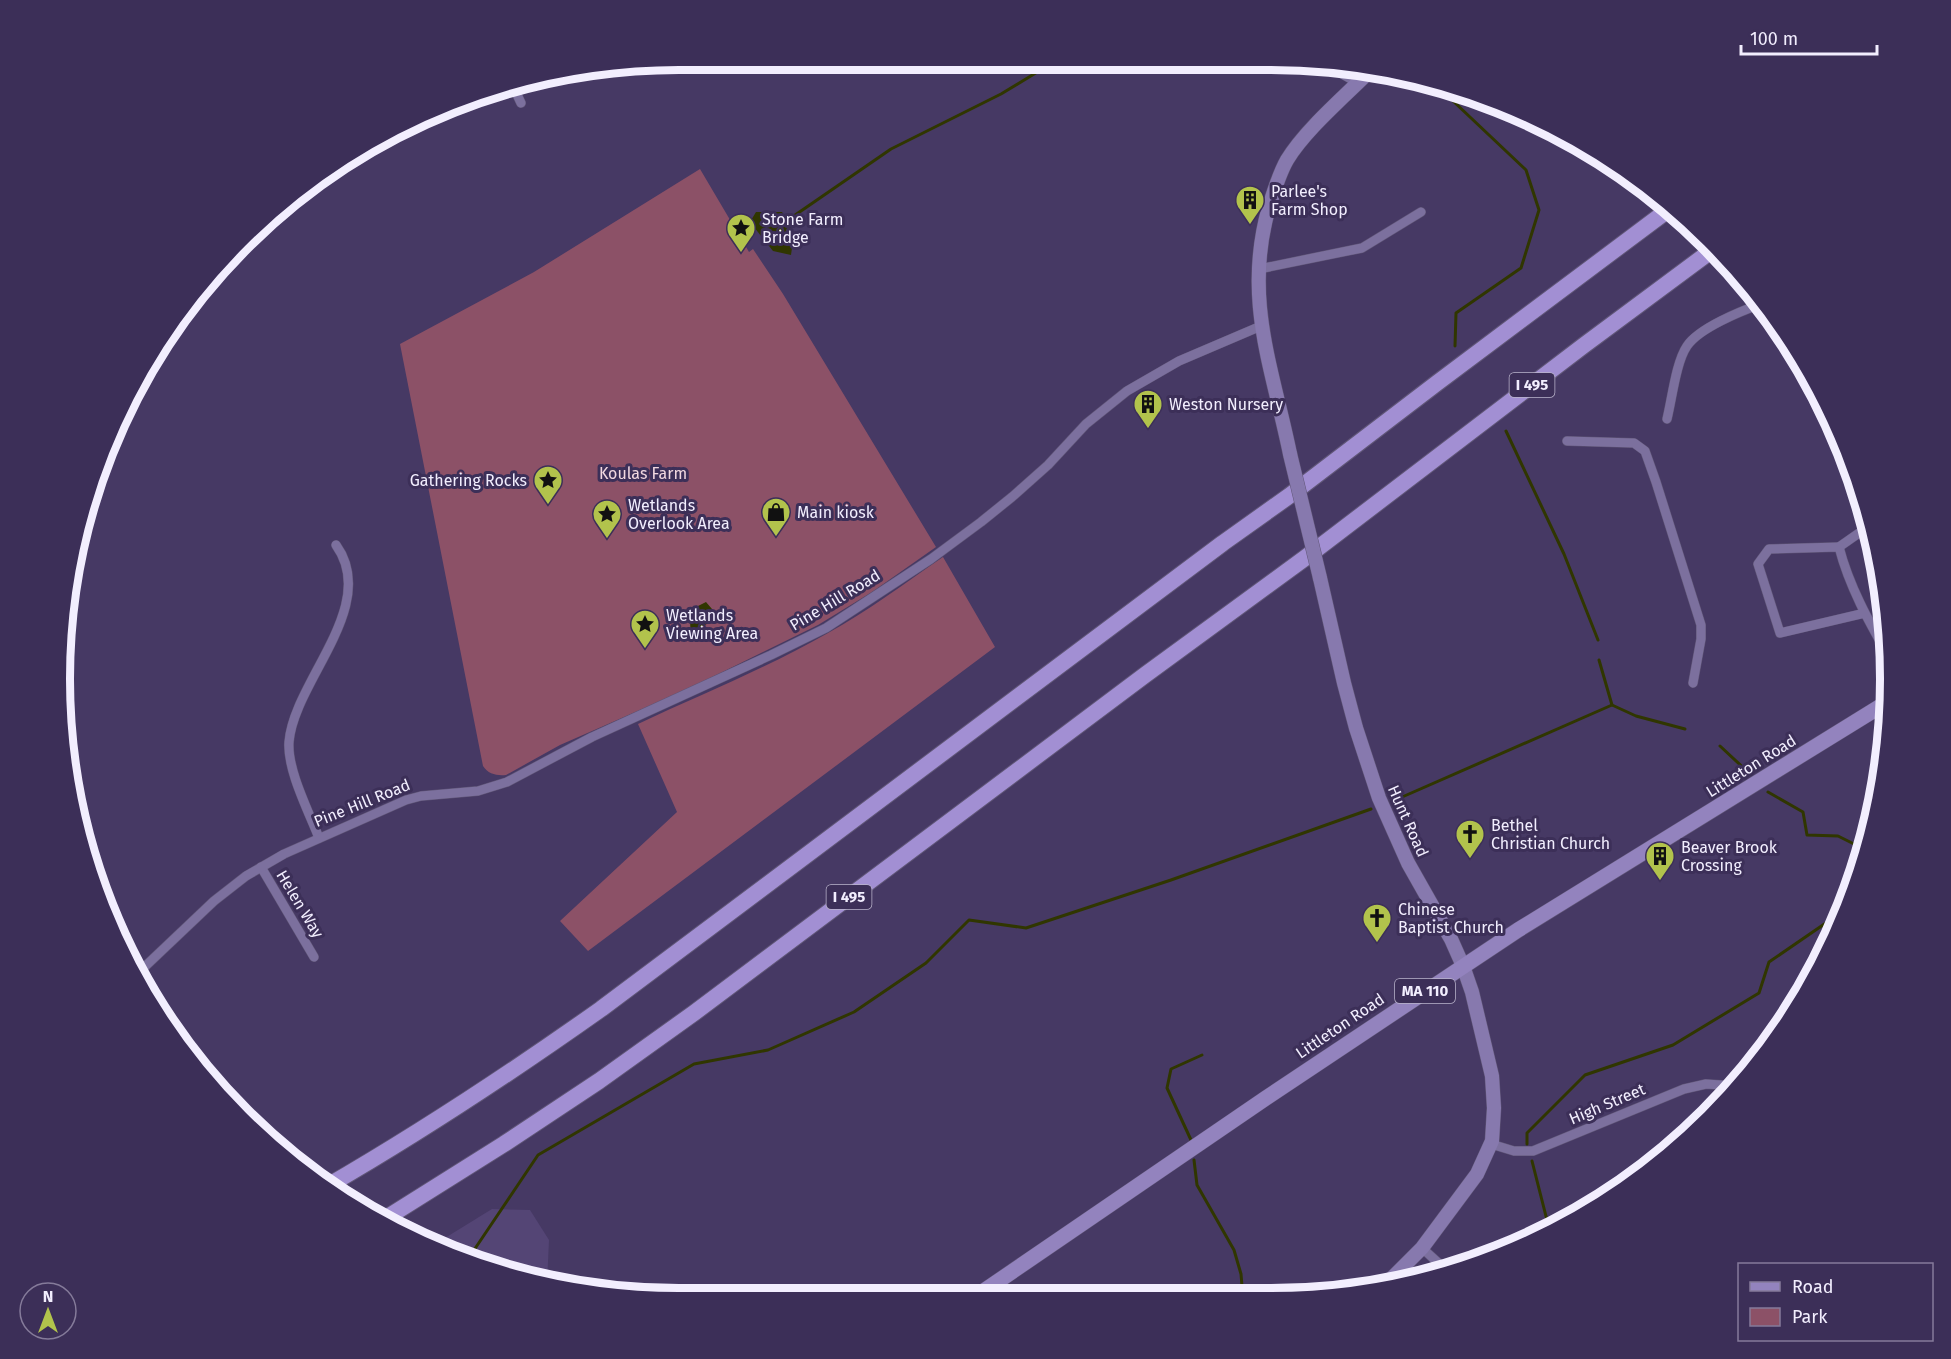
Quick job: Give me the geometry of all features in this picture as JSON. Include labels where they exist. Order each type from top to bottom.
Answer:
[{"type":"highway","points":[[334,1181],[516,1069],[601,1009],[1663,214]]},
{"type":"highway","name":"I 495","points":[[390,1215],[590,1088],[694,1013],[1305,558],[1707,254]]},
{"type":"main road","name":"Littleton Road","points":[[988,1288],[1266,1098],[1518,930],[1879,707]]},
{"type":"street","points":[[1344,75],[1358,83]]},
{"type":"street","points":[[1261,326],[1260,248],[1279,179],[1288,159],[1300,142],[1363,78]]},
{"type":"street","points":[[516,93],[521,103]]},
{"type":"street","points":[[1259,269],[1362,248],[1421,212]]},
{"type":"street","points":[[1667,419],[1678,369],[1687,346],[1727,318],[1753,307]]},
{"type":"street","name":"Hunt Road","points":[[1261,326],[1347,693],[1379,798],[1408,863],[1451,939],[1463,966],[1472,992],[1491,1076],[1494,1108],[1491,1144],[1477,1174],[1422,1248],[1394,1276]]},
{"type":"street","name":"Pine Hill Road","points":[[143,968],[223,893],[261,867],[319,838],[413,798],[467,792],[507,782],[592,737],[818,632],[922,565],[974,527],[1048,465],[1086,424],[1127,391],[1179,361],[1261,326]]},
{"type":"street","points":[[1567,441],[1634,443],[1645,451],[1701,625],[1701,639],[1693,682]]},
{"type":"street","points":[[1862,531],[1839,547],[1769,549],[1758,564],[1780,633],[1865,613]]},
{"type":"street","points":[[319,838],[292,766],[289,744],[291,729],[297,714],[335,633],[346,602],[348,571],[345,560],[336,545]]},
{"type":"street","points":[[1839,547],[1845,570],[1879,638]]},
{"type":"street","name":"Helen Way","points":[[261,867],[314,957]]},
{"type":"street","name":"High Street","points":[[1491,1144],[1514,1151],[1533,1151],[1684,1089],[1706,1084],[1725,1085]]},
{"type":"street","points":[[1422,1248],[1440,1265]]},
{"type":"shaded area","points":[[756,212],[782,212],[794,233],[791,255],[773,251],[750,222]]},
{"type":"shaded area","points":[[706,602],[712,609],[714,620],[703,626],[691,638],[690,621],[684,616],[689,607],[696,607]]},
{"type":"shaded area","points":[[492,1209],[530,1210],[549,1240],[547,1274],[484,1256],[442,1240]]},
{"type":"green space","name":"Koulas Farm","points":[[700,169],[749,252],[753,249],[783,294],[936,547],[872,592],[818,625],[686,690],[560,745],[506,775],[493,774],[483,766],[400,344],[534,272]]},
{"type":"green space","points":[[943,557],[995,647],[588,951],[560,921],[677,812],[638,724],[805,646],[858,616]]},
{"type":"waterway","points":[[785,222],[891,149],[1001,94],[1039,71]]},
{"type":"waterway","points":[[1449,97],[1526,170],[1539,210],[1521,268],[1456,313],[1455,346]]},
{"type":"waterway","points":[[1506,431],[1564,554],[1598,640]]},
{"type":"waterway","points":[[1599,660],[1612,705],[1636,716],[1685,729]]},
{"type":"waterway","points":[[1393,801],[1612,705]]},
{"type":"waterway","points":[[1720,746],[1749,773]]},
{"type":"waterway","points":[[1768,792],[1803,812],[1807,835],[1838,836],[1857,846]]},
{"type":"waterway","points":[[473,1252],[538,1155],[694,1064],[768,1050],[854,1012],[926,963],[969,920],[1026,928],[1171,880],[1371,809]]},
{"type":"waterway","points":[[1527,1144],[1527,1133],[1585,1075],[1673,1045],[1759,993],[1769,962],[1831,919]]},
{"type":"waterway","points":[[1191,1140],[1167,1088],[1171,1069],[1202,1055]]},
{"type":"waterway","points":[[1194,1160],[1197,1185],[1234,1250],[1241,1274],[1242,1288]]},
{"type":"waterway","points":[[1532,1161],[1548,1222]]},
{"type":"place","name":"Parlee's Farm Shop","points":[[1250,226]]},
{"type":"place","name":"Stone Farm Bridge","points":[[741,254]]},
{"type":"place","name":"Weston Nursery","points":[[1148,430]]},
{"type":"place","name":"Gathering Rocks","points":[[548,506]]},
{"type":"place","name":"Main kiosk","points":[[776,538]]},
{"type":"place","name":"Wetlands Overlook Area","points":[[607,540]]},
{"type":"place","name":"Wetlands Viewing Area","points":[[645,650]]},
{"type":"place","name":"Bethel Christian Church","points":[[1470,860]]},
{"type":"place","name":"Beaver Brook Crossing","points":[[1660,882]]},
{"type":"place","name":"Chinese Baptist Church","points":[[1377,944]]}]
